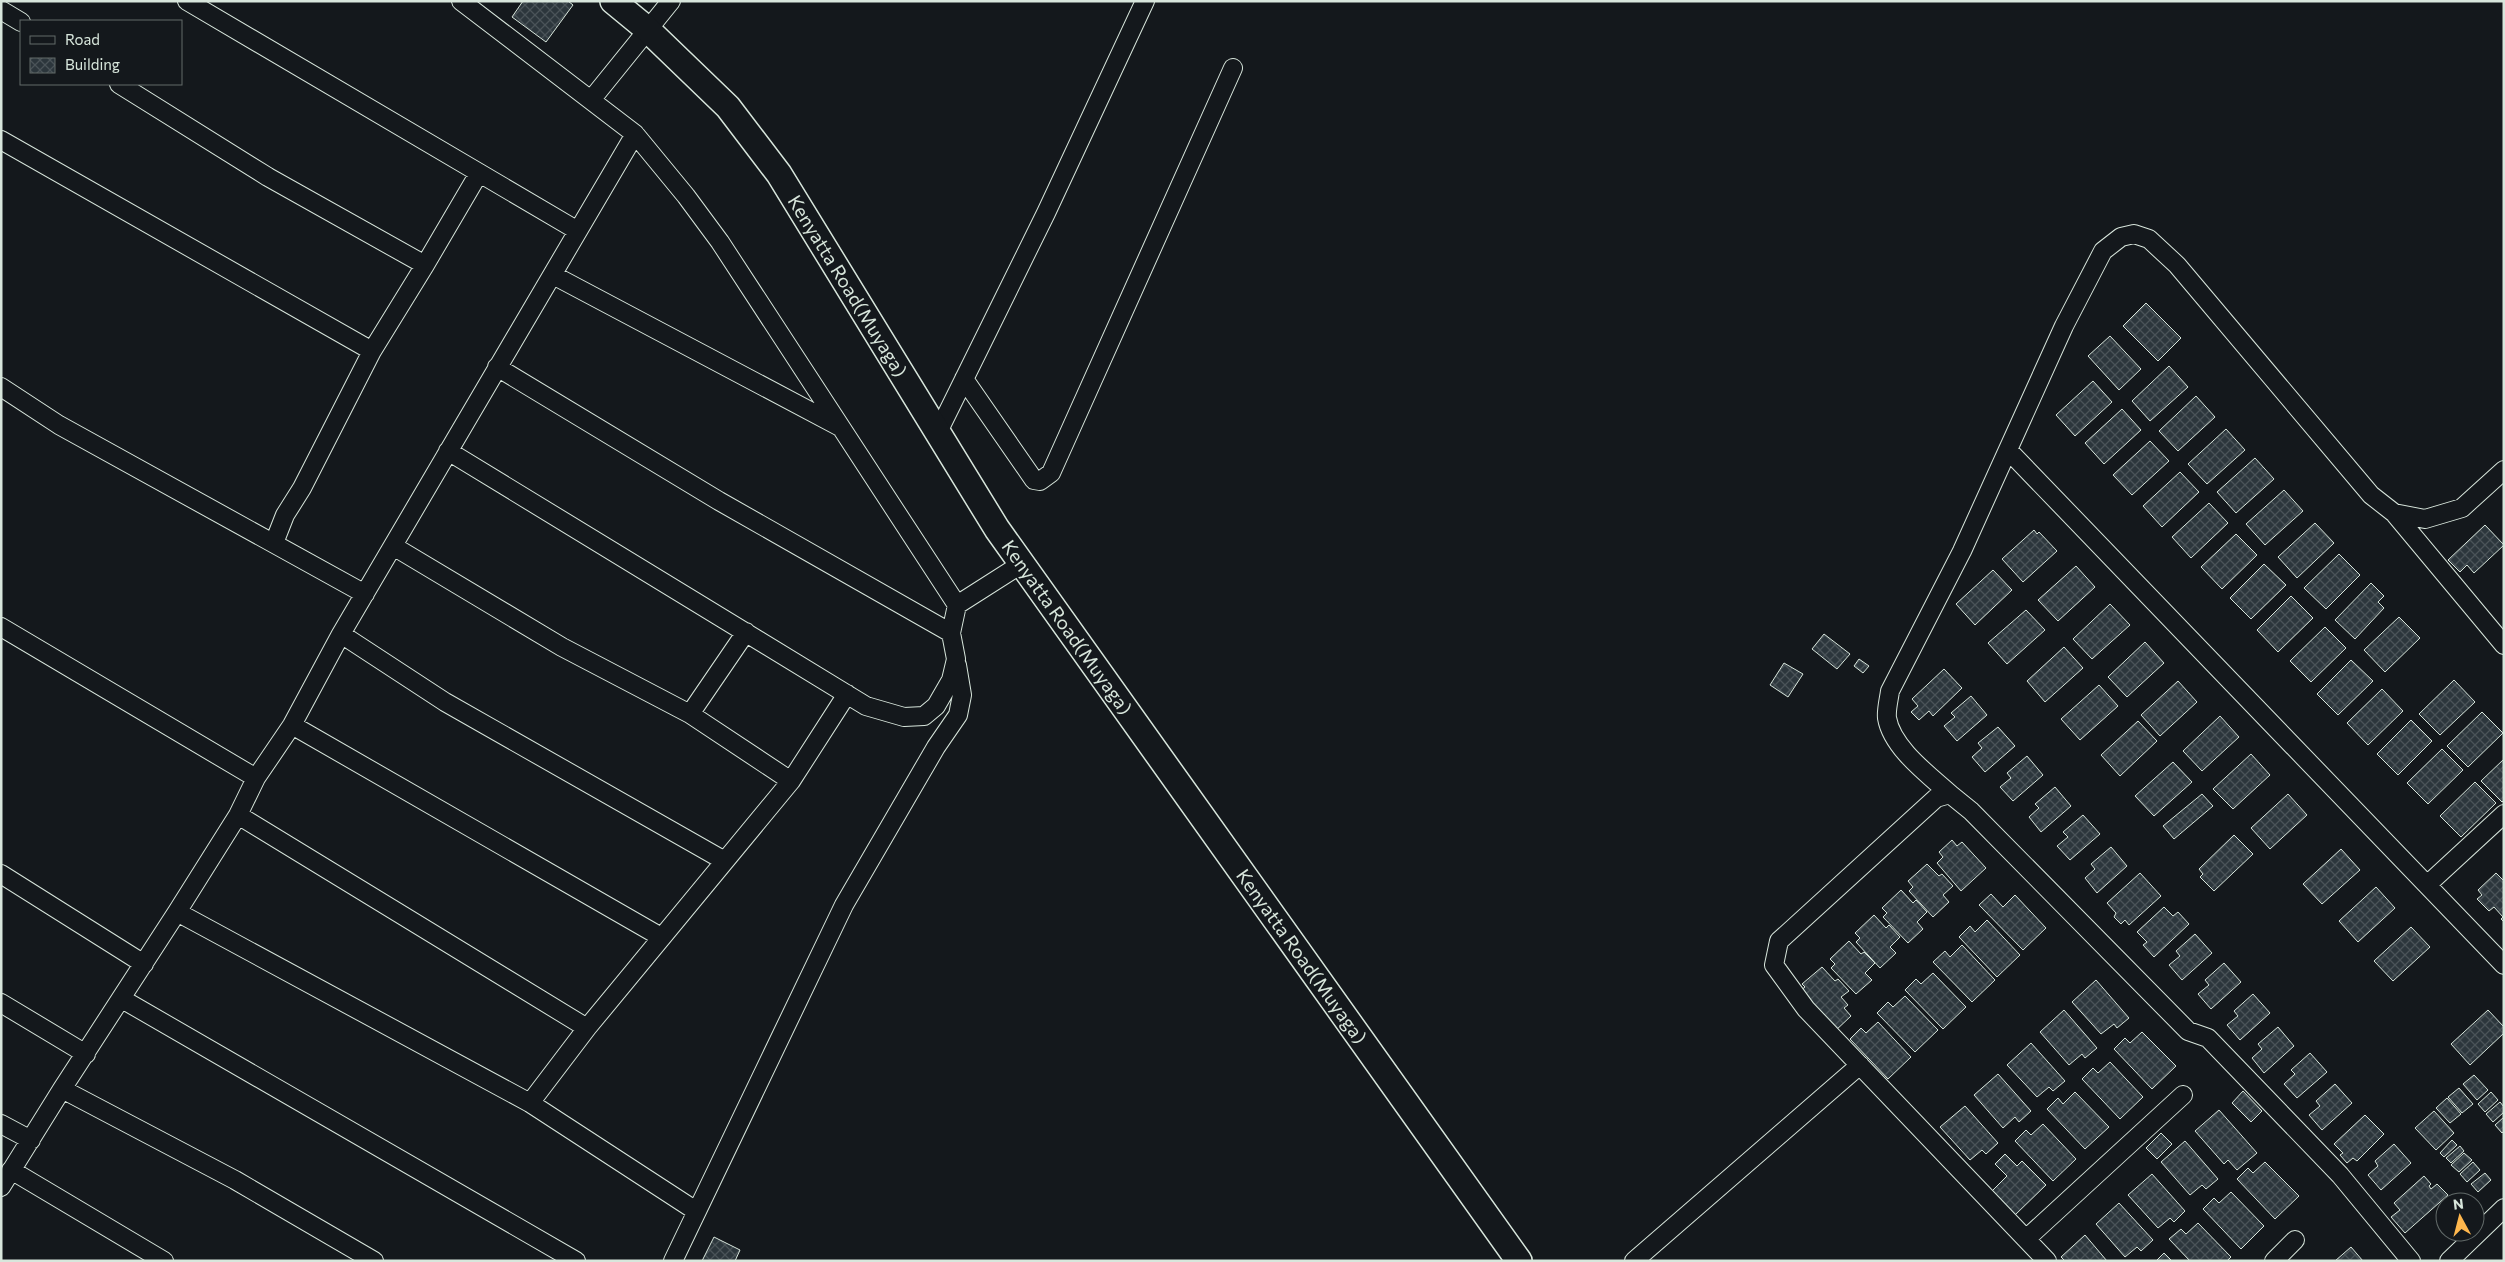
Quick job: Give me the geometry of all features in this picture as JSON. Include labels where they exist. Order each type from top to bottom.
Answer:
[{"type":"main road","name":"Kenyatta Road(Muyaga)","points":[[613,1],[647,29],[728,107],[779,174],[997,528],[1519,1261]]},
{"type":"street","points":[[186,1],[578,231]]},
{"type":"street","points":[[461,1],[635,134],[686,196],[720,242],[956,605],[951,632],[962,695],[958,715],[936,747],[844,905],[673,1261]]},
{"type":"street","points":[[591,100],[671,1]]},
{"type":"street","points":[[938,432],[1046,213],[1145,1]]},
{"type":"street","points":[[1,10],[20,21]]},
{"type":"street","points":[[964,379],[1034,480],[1040,482],[1046,478],[1055,464],[1233,68]]},
{"type":"street","points":[[121,85],[268,177],[426,265]]},
{"type":"street","points":[[1,1187],[62,1089],[178,912],[238,815],[256,778],[292,725],[341,634],[635,134]]},
{"type":"street","points":[[1,140],[372,351]]},
{"type":"street","points":[[274,543],[285,515],[302,488],[372,351],[426,265],[479,173]]},
{"type":"street","points":[[2411,1261],[2340,1175],[2208,1038],[2188,1031],[1971,810],[1922,769],[1893,737],[1886,717],[1890,691],[1962,552],[2064,326],[2103,251],[2121,237],[2134,234],[2149,239],[2177,265],[2371,495],[2394,513],[2504,644]]},
{"type":"street","points":[[553,275],[842,428]]},
{"type":"street","points":[[498,368],[719,501],[951,632]]},
{"type":"street","points":[[1,387],[59,425],[365,594]]},
{"type":"street","points":[[2008,450],[2504,965]]},
{"type":"street","points":[[448,451],[866,706],[904,717],[924,716],[936,706],[946,689],[951,680],[956,659]]},
{"type":"street","points":[[2394,513],[2425,520],[2462,508],[2504,470]]},
{"type":"street","points":[[393,546],[562,647],[690,714],[791,781]]},
{"type":"street","points":[[956,605],[1023,563]]},
{"type":"street","points":[[1,627],[256,778]]},
{"type":"street","points":[[690,714],[746,632]]},
{"type":"street","points":[[341,634],[445,702],[723,860]]},
{"type":"street","points":[[530,1103],[661,936],[791,781],[847,694]]},
{"type":"street","points":[[292,725],[661,936]]},
{"type":"street","points":[[1950,794],[1936,798],[1780,941],[1774,964],[1806,1008],[2047,1261]]},
{"type":"street","points":[[2427,885],[2504,814]]},
{"type":"street","points":[[238,815],[587,1028]]},
{"type":"street","points":[[1,874],[144,964]]},
{"type":"street","points":[[178,912],[530,1103],[696,1211]]},
{"type":"street","points":[[122,999],[576,1261]]},
{"type":"street","points":[[1,1003],[86,1054]]},
{"type":"street","points":[[1634,1261],[1860,1065]]},
{"type":"street","points":[[62,1089],[235,1180],[374,1261]]},
{"type":"street","points":[[2026,1239],[2183,1095]]},
{"type":"street","points":[[1,1124],[31,1140]]},
{"type":"street","points":[[11,1170],[164,1261]]},
{"type":"street","points":[[2449,1261],[2504,1208]]},
{"type":"street","points":[[2274,1261],[2295,1240]]},
{"type":"building","points":[[523,1],[568,1],[573,5],[546,42],[512,17]]},
{"type":"building","points":[[2146,303],[2181,338],[2158,361],[2123,326]]},
{"type":"building","points":[[2110,336],[2141,369],[2119,390],[2088,356]]},
{"type":"building","points":[[2169,366],[2188,387],[2150,421],[2132,401]]},
{"type":"building","points":[[2093,381],[2112,402],[2075,436],[2056,415]]},
{"type":"building","points":[[2196,396],[2215,417],[2178,451],[2159,431]]},
{"type":"building","points":[[2122,409],[2141,430],[2104,464],[2085,443]]},
{"type":"building","points":[[2226,429],[2245,450],[2207,484],[2188,464]]},
{"type":"building","points":[[2150,441],[2169,461],[2132,495],[2113,475]]},
{"type":"building","points":[[2255,458],[2274,479],[2236,513],[2217,492]]},
{"type":"building","points":[[2180,472],[2199,492],[2162,527],[2143,506]]},
{"type":"building","points":[[2284,490],[2303,511],[2265,545],[2246,524]]},
{"type":"building","points":[[2209,503],[2228,523],[2191,558],[2172,537]]},
{"type":"building","points":[[2315,523],[2334,543],[2297,578],[2278,557]]},
{"type":"building","points":[[2485,525],[2504,545],[2474,573],[2467,565],[2460,572],[2448,560]]},
{"type":"building","points":[[2034,530],[2037,534],[2039,532],[2057,551],[2023,582],[2002,559]]},
{"type":"building","points":[[2236,534],[2257,555],[2222,589],[2201,567]]},
{"type":"building","points":[[2339,554],[2360,575],[2326,609],[2304,588]]},
{"type":"building","points":[[2264,564],[2286,585],[2251,619],[2230,598]]},
{"type":"building","points":[[2076,566],[2095,587],[2058,621],[2038,600]]},
{"type":"building","points":[[1993,570],[2012,590],[1975,625],[1956,604]]},
{"type":"building","points":[[2371,583],[2384,596],[2378,602],[2384,608],[2355,639],[2335,620]]},
{"type":"building","points":[[2291,596],[2313,618],[2278,652],[2257,630]]},
{"type":"building","points":[[2110,604],[2130,625],[2092,659],[2073,639]]},
{"type":"building","points":[[2026,610],[2045,630],[2007,664],[1988,643]]},
{"type":"building","points":[[2399,617],[2420,638],[2385,672],[2364,650]]},
{"type":"building","points":[[2325,627],[2346,648],[2311,682],[2290,661]]},
{"type":"building","points":[[1824,634],[1850,654],[1837,669],[1812,649]]},
{"type":"building","points":[[2145,642],[2164,663],[2127,697],[2108,677]]},
{"type":"building","points":[[2064,647],[2083,668],[2045,702],[2027,681]]},
{"type":"building","points":[[1859,659],[1869,666],[1863,673],[1854,666]]},
{"type":"building","points":[[2351,660],[2373,681],[2338,715],[2317,694]]},
{"type":"building","points":[[1784,663],[1803,674],[1788,697],[1770,685]]},
{"type":"building","points":[[1944,669],[1962,688],[1933,716],[1929,711],[1919,720],[1911,712],[1918,706],[1912,699]]},
{"type":"building","points":[[2454,680],[2475,702],[2440,735],[2419,714]]},
{"type":"building","points":[[2178,681],[2197,702],[2160,736],[2141,715]]},
{"type":"building","points":[[2099,685],[2118,706],[2080,740],[2061,719]]},
{"type":"building","points":[[2382,689],[2403,711],[2368,745],[2347,723]]},
{"type":"building","points":[[1971,696],[1987,715],[1957,741],[1944,726],[1955,717],[1951,713]]},
{"type":"building","points":[[2482,712],[2503,733],[2468,767],[2447,746]]},
{"type":"building","points":[[2220,716],[2239,737],[2202,771],[2183,751]]},
{"type":"building","points":[[2411,720],[2432,741],[2398,775],[2377,754]]},
{"type":"building","points":[[2138,721],[2157,741],[2120,776],[2101,755]]},
{"type":"building","points":[[1998,727],[2015,746],[1985,772],[1972,757],[1982,748],[1978,743]]},
{"type":"building","points":[[2442,749],[2463,770],[2428,804],[2407,783]]},
{"type":"building","points":[[2251,754],[2270,775],[2233,809],[2213,789]]},
{"type":"building","points":[[2027,756],[2043,775],[2013,801],[2000,787],[2011,778],[2007,773]]},
{"type":"building","points":[[2504,759],[2504,800],[2502,802],[2481,781]]},
{"type":"building","points":[[2173,762],[2192,782],[2154,816],[2135,796]]},
{"type":"building","points":[[2475,782],[2496,803],[2461,837],[2440,816]]},
{"type":"building","points":[[2055,787],[2071,806],[2041,832],[2029,817],[2039,808],[2035,804]]},
{"type":"building","points":[[2202,794],[2213,806],[2174,839],[2163,826]]},
{"type":"building","points":[[2288,794],[2307,815],[2270,849],[2251,828]]},
{"type":"building","points":[[2083,815],[2100,834],[2070,860],[2057,846],[2068,837],[2063,832]]},
{"type":"building","points":[[2234,835],[2253,854],[2214,891],[2200,877],[2203,874],[2199,869]]},
{"type":"building","points":[[1952,840],[1957,846],[1962,842],[1986,868],[1961,891],[1937,863],[1943,857],[1939,852]]},
{"type":"building","points":[[2111,847],[2127,866],[2097,893],[2085,878],[2095,869],[2091,864]]},
{"type":"building","points":[[2341,849],[2360,870],[2322,904],[2303,884]]},
{"type":"building","points":[[1927,864],[1939,876],[1942,874],[1953,886],[1943,895],[1949,902],[1933,917],[1909,891],[1913,887],[1908,881]]},
{"type":"building","points":[[2140,873],[2161,896],[2129,925],[2125,920],[2121,924],[2114,917],[2116,913],[2107,903]]},
{"type":"building","points":[[2496,873],[2504,881],[2504,922],[2501,919],[2503,917],[2494,907],[2489,911],[2477,899],[2482,895],[2478,890]]},
{"type":"building","points":[[2376,887],[2395,908],[2358,942],[2339,921]]},
{"type":"building","points":[[1901,890],[1913,903],[1916,900],[1927,912],[1917,922],[1923,929],[1908,943],[1883,917],[1887,913],[1882,908]]},
{"type":"building","points":[[1991,894],[2003,907],[2015,895],[2046,928],[2023,950],[1979,905]]},
{"type":"building","points":[[2164,907],[2173,916],[2178,912],[2189,924],[2154,957],[2143,945],[2147,942],[2137,932]]},
{"type":"building","points":[[1874,915],[1886,928],[1889,925],[1900,937],[1890,947],[1896,953],[1880,968],[1856,942],[1860,938],[1855,933]]},
{"type":"building","points":[[1987,920],[2020,955],[1997,977],[1959,937],[1970,926],[1975,932]]},
{"type":"building","points":[[2411,927],[2430,947],[2393,981],[2374,961]]},
{"type":"building","points":[[2195,934],[2212,953],[2182,980],[2169,965],[2180,956],[2176,951]]},
{"type":"building","points":[[1849,941],[1861,954],[1864,952],[1875,963],[1865,973],[1872,980],[1856,994],[1831,968],[1835,964],[1830,959]]},
{"type":"building","points":[[1962,945],[1995,980],[1972,1002],[1933,962],[1945,951],[1950,957]]},
{"type":"building","points":[[2224,963],[2241,982],[2211,1009],[2198,994],[2209,985],[2205,980]]},
{"type":"building","points":[[1822,967],[1835,981],[1838,979],[1849,991],[1841,997],[1848,1005],[1844,1008],[1851,1016],[1834,1032],[1800,991],[1805,987],[1802,984]]},
{"type":"building","points":[[1933,973],[1966,1007],[1943,1029],[1905,990],[1916,979],[1921,984]]},
{"type":"building","points":[[2096,980],[2129,1018],[2117,1028],[2114,1024],[2101,1034],[2072,1002]]},
{"type":"building","points":[[2253,994],[2270,1013],[2240,1040],[2227,1025],[2238,1016],[2234,1011]]},
{"type":"building","points":[[1905,996],[1938,1030],[1915,1052],[1877,1013],[1888,1002],[1893,1007]]},
{"type":"building","points":[[2064,1010],[2097,1048],[2085,1058],[2082,1054],[2069,1065],[2040,1032]]},
{"type":"building","points":[[2488,1010],[2504,1027],[2504,1033],[2470,1065],[2451,1044]]},
{"type":"building","points":[[1878,1022],[1911,1057],[1888,1079],[1850,1039],[1861,1028],[1866,1033]]},
{"type":"building","points":[[2278,1027],[2294,1046],[2264,1073],[2252,1058],[2262,1049],[2258,1044]]},
{"type":"building","points":[[2142,1032],[2176,1066],[2152,1089],[2114,1049],[2125,1038],[2130,1043]]},
{"type":"building","points":[[2031,1043],[2065,1081],[2053,1091],[2049,1087],[2037,1097],[2007,1065]]},
{"type":"building","points":[[2310,1053],[2327,1072],[2297,1098],[2284,1084],[2295,1074],[2291,1070]]},
{"type":"building","points":[[2110,1062],[2143,1097],[2120,1119],[2082,1079],[2093,1068],[2098,1073]]},
{"type":"building","points":[[1998,1074],[2031,1111],[2019,1122],[2015,1117],[2003,1128],[1974,1095]]},
{"type":"building","points":[[2474,1075],[2488,1090],[2477,1100],[2463,1084]]},
{"type":"building","points":[[2335,1084],[2352,1103],[2322,1130],[2309,1115],[2320,1106],[2316,1101]]},
{"type":"building","points":[[2459,1088],[2473,1104],[2462,1113],[2448,1097]]},
{"type":"building","points":[[2243,1091],[2262,1111],[2251,1122],[2232,1103]]},
{"type":"building","points":[[2075,1092],[2109,1127],[2085,1149],[2047,1109],[2058,1098],[2063,1104]]},
{"type":"building","points":[[2491,1092],[2498,1100],[2485,1112],[2478,1104]]},
{"type":"building","points":[[2447,1098],[2461,1114],[2450,1123],[2436,1108]]},
{"type":"building","points":[[2500,1102],[2504,1107],[2504,1112],[2493,1122],[2486,1114]]},
{"type":"building","points":[[1965,1106],[1998,1143],[1986,1154],[1982,1150],[1970,1160],[1940,1127]]},
{"type":"building","points":[[2219,1110],[2257,1153],[2237,1170],[2228,1160],[2224,1164],[2195,1131]]},
{"type":"building","points":[[2434,1111],[2454,1133],[2436,1150],[2415,1128]]},
{"type":"building","points":[[2365,1115],[2384,1134],[2357,1161],[2353,1158],[2347,1163],[2340,1155],[2343,1153],[2334,1144]]},
{"type":"building","points":[[2504,1117],[2504,1131],[2502,1133],[2495,1125]]},
{"type":"building","points":[[2043,1124],[2076,1159],[2053,1181],[2015,1141],[2026,1130],[2031,1135]]},
{"type":"building","points":[[2161,1133],[2172,1144],[2157,1159],[2146,1148]]},
{"type":"building","points":[[2452,1140],[2457,1145],[2444,1157],[2440,1153]]},
{"type":"building","points":[[2185,1141],[2218,1179],[2206,1189],[2202,1185],[2190,1195],[2161,1162]]},
{"type":"building","points":[[2394,1144],[2411,1163],[2381,1190],[2368,1175],[2378,1166],[2375,1161]]},
{"type":"building","points":[[2460,1146],[2464,1151],[2451,1163],[2446,1158]]},
{"type":"building","points":[[2464,1153],[2472,1160],[2459,1172],[2451,1165]]},
{"type":"building","points":[[2005,1154],[2017,1166],[2022,1161],[2046,1185],[2015,1215],[1992,1191],[2007,1176],[1995,1164]]},
{"type":"building","points":[[2265,1162],[2299,1196],[2275,1219],[2237,1179],[2248,1168],[2253,1173]]},
{"type":"building","points":[[2473,1162],[2480,1170],[2467,1182],[2460,1174]]},
{"type":"building","points":[[2485,1173],[2491,1180],[2478,1192],[2471,1184]]},
{"type":"building","points":[[2152,1174],[2185,1211],[2174,1222],[2170,1218],[2158,1228],[2128,1195]]},
{"type":"building","points":[[2424,1176],[2431,1184],[2429,1186],[2431,1189],[2437,1184],[2445,1192],[2435,1192],[2435,1206],[2405,1233],[2391,1217],[2400,1210],[2394,1203]]},
{"type":"building","points":[[2231,1192],[2264,1226],[2241,1249],[2203,1209],[2214,1198],[2219,1203]]},
{"type":"building","points":[[2119,1203],[2153,1240],[2141,1251],[2137,1247],[2125,1257],[2096,1224]]},
{"type":"building","points":[[2198,1223],[2231,1257],[2227,1261],[2190,1261],[2169,1239],[2181,1229],[2186,1234]]},
{"type":"building","points":[[2085,1235],[2107,1261],[2065,1261],[2061,1257]]},
{"type":"building","points":[[714,1237],[740,1250],[735,1261],[702,1261]]},
{"type":"building","points":[[2351,1247],[2363,1261],[2335,1261]]},
{"type":"building","points":[[2164,1253],[2172,1261],[2156,1261]]}]
